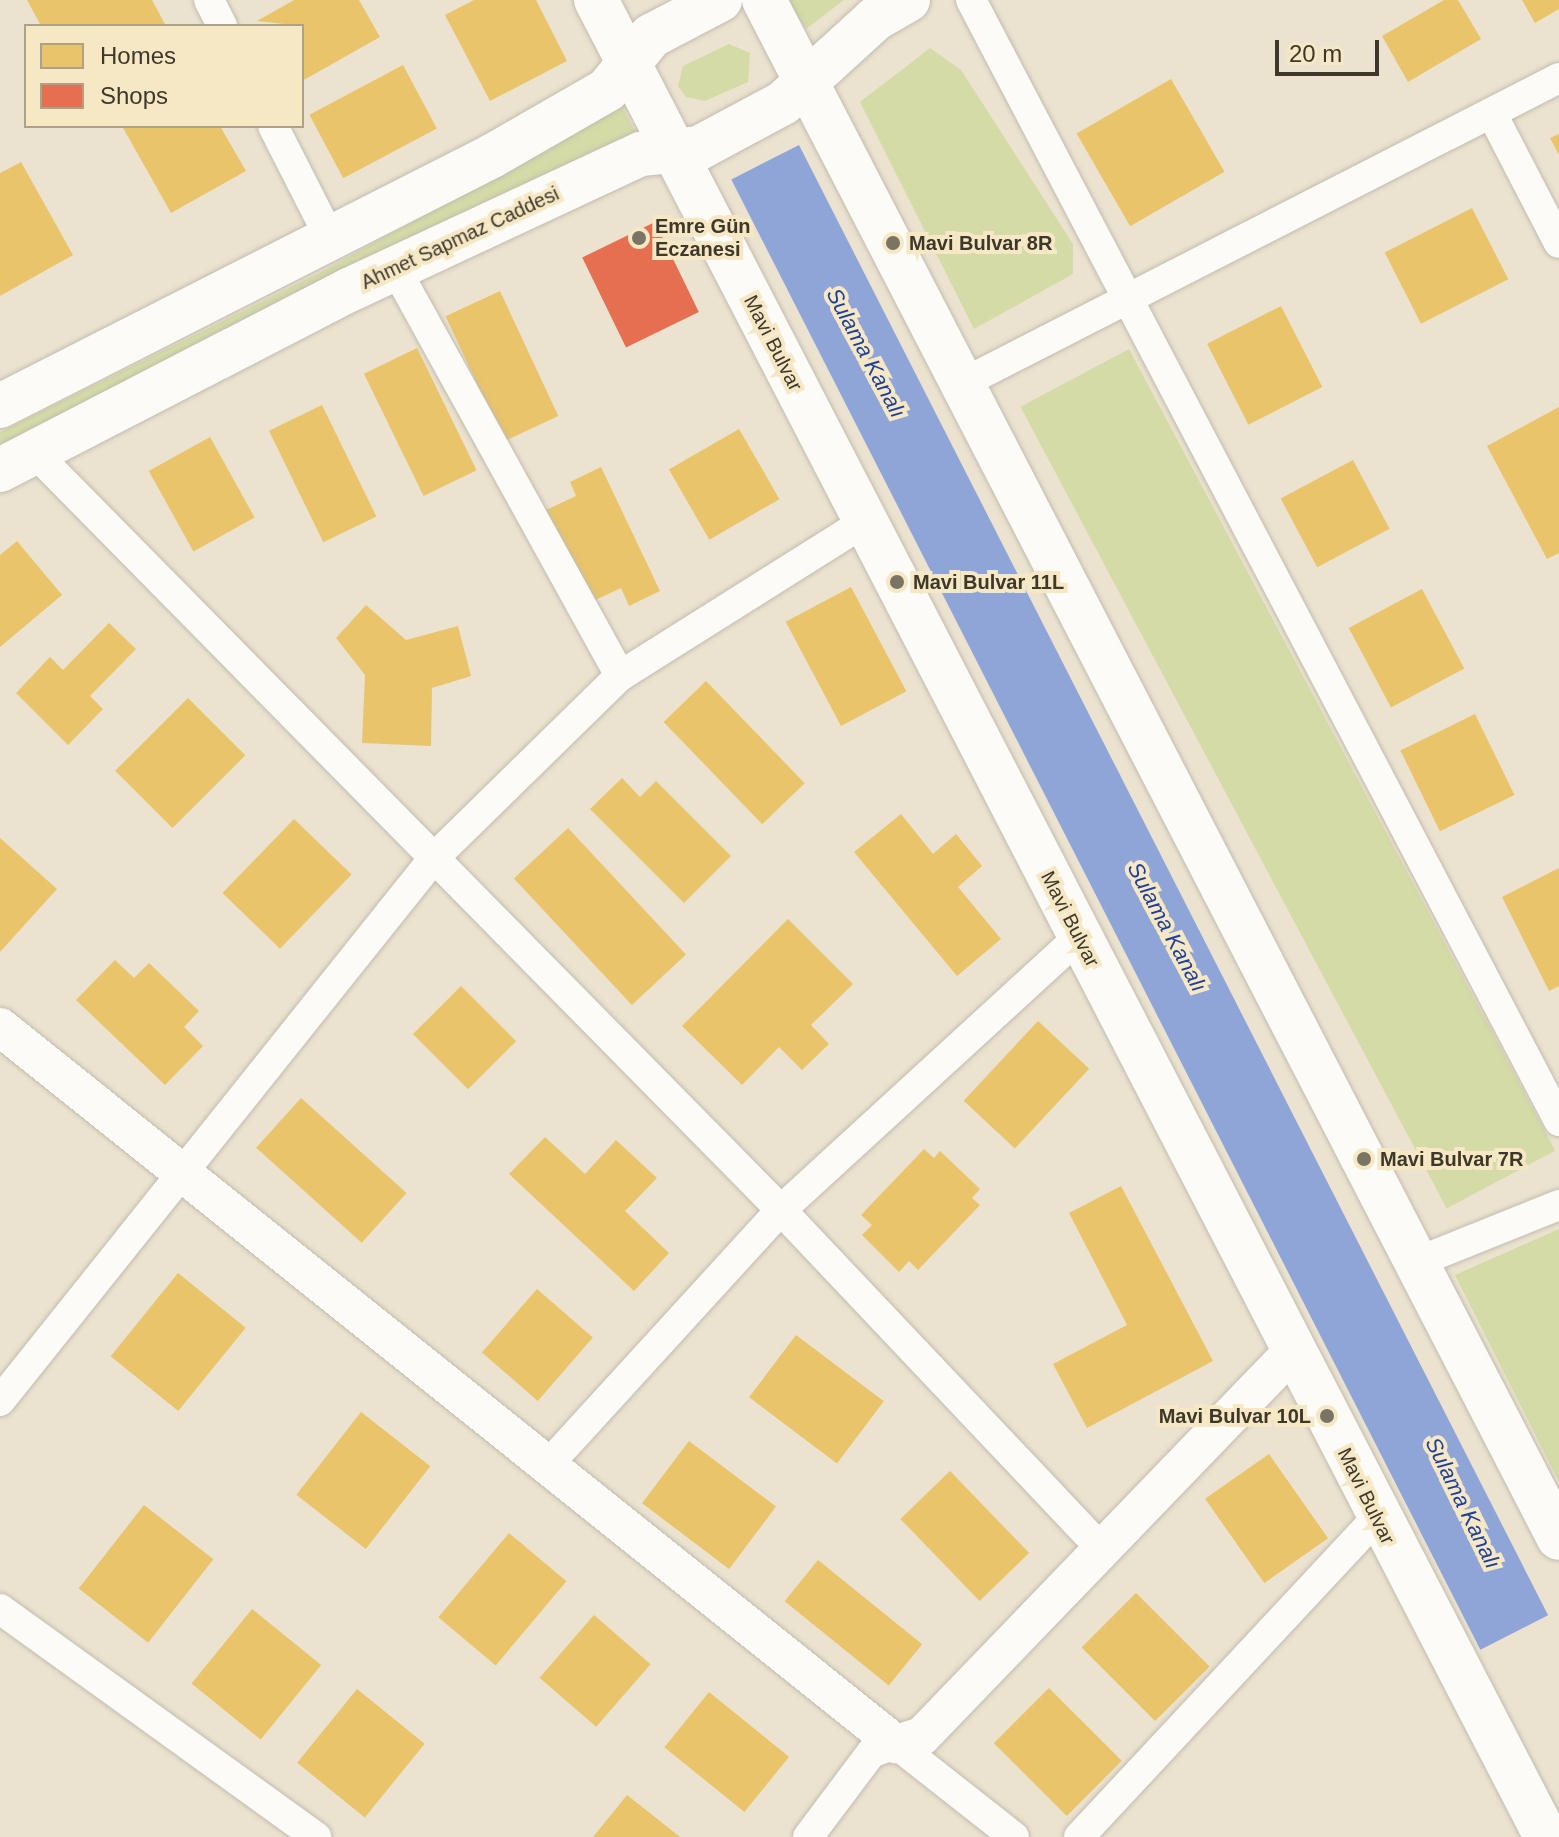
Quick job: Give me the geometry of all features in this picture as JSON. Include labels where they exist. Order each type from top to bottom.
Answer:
[{"type":"main road","name":"Mavi Bulvar","points":[[596,0],[1293,1351],[1376,1518],[1546,1837]]},
{"type":"main road","points":[[2,400],[330,238],[597,96],[651,36],[720,0]]},
{"type":"main road","points":[[764,0],[965,382],[1559,1538]]},
{"type":"main road","name":"Ahmet Sapmaz Caddesi","points":[[17,461],[395,268],[641,154],[699,148],[783,103],[875,19],[908,0]]},
{"type":"street","points":[[209,0],[221,24]]},
{"type":"street","points":[[971,0],[1559,1121]]},
{"type":"street","points":[[965,382],[1559,78]]},
{"type":"street","points":[[1492,114],[1559,243]]},
{"type":"street","points":[[274,128],[330,238]]},
{"type":"street","points":[[395,268],[620,676]]},
{"type":"street","points":[[17,461],[434,858],[781,1210],[1103,1551]]},
{"type":"street","points":[[0,1401],[434,858],[620,676],[866,521]]},
{"type":"street","points":[[546,1467],[781,1210],[1079,937]]},
{"type":"street","points":[[0,1027],[546,1467],[1014,1837]]},
{"type":"street","points":[[1417,1262],[1559,1205]]},
{"type":"street","points":[[808,1837],[871,1753],[922,1736],[1293,1351]]},
{"type":"street","points":[[1079,1837],[1376,1518]]},
{"type":"street","points":[[0,1609],[316,1837]]},
{"type":"green space","points":[[787,0],[844,0],[806,29]]},
{"type":"green space","points":[[729,44],[750,53],[748,82],[705,101],[686,97],[678,86],[683,66]]},
{"type":"green space","points":[[930,48],[961,70],[1073,244],[1073,274],[974,329],[860,102]]},
{"type":"green space","points":[[622,106],[637,135],[328,279],[0,446],[0,432],[321,272]]},
{"type":"green space","points":[[1129,349],[1555,1151],[1447,1208],[1020,407]]},
{"type":"green space","points":[[1559,1229],[1559,1482],[1455,1275]]},
{"type":"water","name":"Sulama Kanalı","points":[[799,145],[1548,1615],[1480,1650],[731,180]]},
{"type":"building: Homes","points":[[27,0],[152,0],[165,24],[40,24]]},
{"type":"building: Homes","points":[[294,0],[359,0],[380,37],[304,80],[304,24],[257,21]]},
{"type":"building: Homes","points":[[474,0],[536,0],[567,61],[490,101],[445,15]]},
{"type":"building: Homes","points":[[1444,0],[1458,0],[1481,39],[1408,82],[1382,36]]},
{"type":"building: Homes","points":[[1522,0],[1559,0],[1559,9],[1535,23]]},
{"type":"building: Homes","points":[[403,65],[437,129],[343,178],[309,115]]},
{"type":"building: Homes","points":[[1171,79],[1224,172],[1130,226],[1077,134]]},
{"type":"building: Homes","points":[[123,128],[221,128],[246,171],[171,213]]},
{"type":"building: Homes","points":[[1559,134],[1559,155],[1550,138]]},
{"type":"building: Homes","points":[[21,162],[73,255],[0,296],[0,173]]},
{"type":"building: Homes","points":[[1472,208],[1508,279],[1421,324],[1385,252]]},
{"type":"building: Homes","points":[[500,291],[558,416],[504,441],[446,316]]},
{"type":"building: Homes","points":[[1281,306],[1322,387],[1248,425],[1207,344]]},
{"type":"building: Homes","points":[[417,348],[477,470],[424,496],[364,374]]},
{"type":"building: Homes","points":[[322,405],[376,516],[323,542],[269,431]]},
{"type":"building: Homes","points":[[1559,407],[1559,553],[1547,559],[1487,446]]},
{"type":"building: Homes","points":[[739,429],[780,499],[709,540],[669,469]]},
{"type":"building: Homes","points":[[210,437],[255,517],[193,551],[149,471]]},
{"type":"building: Homes","points":[[1353,460],[1390,529],[1317,567],[1281,498]]},
{"type":"building: Homes","points":[[601,467],[660,591],[629,606],[621,588],[589,603],[544,511],[576,496],[570,482]]},
{"type":"building: Homes","points":[[17,541],[62,595],[0,647],[0,555]]},
{"type":"building: Homes","points":[[851,587],[906,691],[841,726],[786,622]]},
{"type":"building: Homes","points":[[1422,589],[1464,668],[1391,707],[1349,628]]},
{"type":"building: Homes","points":[[366,605],[406,640],[458,626],[471,676],[432,688],[431,746],[362,743],[365,675],[336,638]]},
{"type":"building: Homes","points":[[109,623],[136,649],[90,696],[103,709],[68,745],[16,693],[50,657],[63,670]]},
{"type":"building: Homes","points":[[706,681],[805,783],[762,824],[664,722]]},
{"type":"building: Homes","points":[[188,698],[245,755],[172,828],[115,771]]},
{"type":"building: Homes","points":[[1475,714],[1514,795],[1440,831],[1400,750]]},
{"type":"building: Homes","points":[[622,778],[640,797],[656,781],[731,856],[684,903],[590,809]]},
{"type":"building: Homes","points":[[901,814],[933,854],[956,834],[982,866],[958,887],[1001,939],[957,976],[854,852]]},
{"type":"building: Homes","points":[[294,819],[352,875],[280,949],[222,893]]},
{"type":"building: Homes","points":[[568,828],[686,955],[632,1005],[514,878]]},
{"type":"building: Homes","points":[[0,838],[57,889],[0,952]]},
{"type":"building: Homes","points":[[1559,868],[1559,986],[1549,991],[1502,897]]},
{"type":"building: Homes","points":[[788,919],[853,984],[811,1025],[829,1044],[802,1070],[779,1047],[742,1085],[682,1026]]},
{"type":"building: Homes","points":[[115,960],[134,978],[149,963],[199,1011],[184,1027],[203,1046],[165,1085],[76,1000]]},
{"type":"building: Homes","points":[[461,986],[516,1041],[468,1089],[413,1034]]},
{"type":"building: Homes","points":[[1038,1021],[1089,1069],[1015,1148],[964,1101]]},
{"type":"building: Homes","points":[[301,1098],[407,1193],[362,1243],[256,1148]]},
{"type":"building: Homes","points":[[545,1137],[585,1174],[616,1140],[657,1178],[625,1211],[669,1253],[634,1291],[509,1174]]},
{"type":"building: Homes","points":[[924,1149],[934,1158],[940,1151],[980,1189],[972,1198],[980,1205],[918,1270],[909,1261],[899,1272],[862,1235],[872,1225],[861,1215]]},
{"type":"building: Homes","points":[[1121,1186],[1213,1361],[1087,1428],[1053,1364],[1127,1325],[1069,1213]]},
{"type":"building: Homes","points":[[178,1273],[246,1328],[178,1411],[111,1356]]},
{"type":"building: Homes","points":[[537,1289],[593,1338],[538,1401],[482,1352]]},
{"type":"building: Homes","points":[[796,1335],[884,1401],[837,1463],[749,1397]]},
{"type":"building: Homes","points":[[361,1412],[430,1466],[366,1549],[296,1495]]},
{"type":"building: Homes","points":[[689,1441],[776,1507],[729,1569],[642,1503]]},
{"type":"building: Homes","points":[[1269,1454],[1328,1538],[1264,1583],[1205,1499]]},
{"type":"building: Homes","points":[[950,1471],[1029,1553],[980,1601],[900,1519]]},
{"type":"building: Homes","points":[[144,1505],[213,1559],[148,1643],[79,1589]]},
{"type":"building: Homes","points":[[509,1533],[566,1581],[496,1665],[438,1617]]},
{"type":"building: Homes","points":[[818,1560],[922,1644],[889,1686],[785,1601]]},
{"type":"building: Homes","points":[[1136,1593],[1210,1667],[1155,1721],[1082,1647]]},
{"type":"building: Homes","points":[[252,1609],[321,1665],[261,1740],[192,1684]]},
{"type":"building: Homes","points":[[594,1615],[651,1664],[596,1727],[540,1678]]},
{"type":"building: Homes","points":[[1049,1688],[1122,1761],[1067,1816],[994,1743]]},
{"type":"building: Homes","points":[[357,1689],[425,1744],[365,1818],[297,1763]]},
{"type":"building: Homes","points":[[709,1692],[789,1757],[744,1812],[664,1747]]},
{"type":"building: Homes","points":[[627,1795],[680,1837],[593,1837]]},
{"type":"building: Shops","points":[[655,222],[699,312],[626,347],[582,258]]},
{"type":"place","name":"Emre Gün Eczanesi","points":[[639,238]]},
{"type":"place","name":"Mavi Bulvar 8R","points":[[893,243]]},
{"type":"place","name":"Mavi Bulvar 11L","points":[[897,582]]},
{"type":"place","name":"Mavi Bulvar 7R","points":[[1364,1159]]},
{"type":"place","name":"Mavi Bulvar 10L","points":[[1327,1416]]}]
